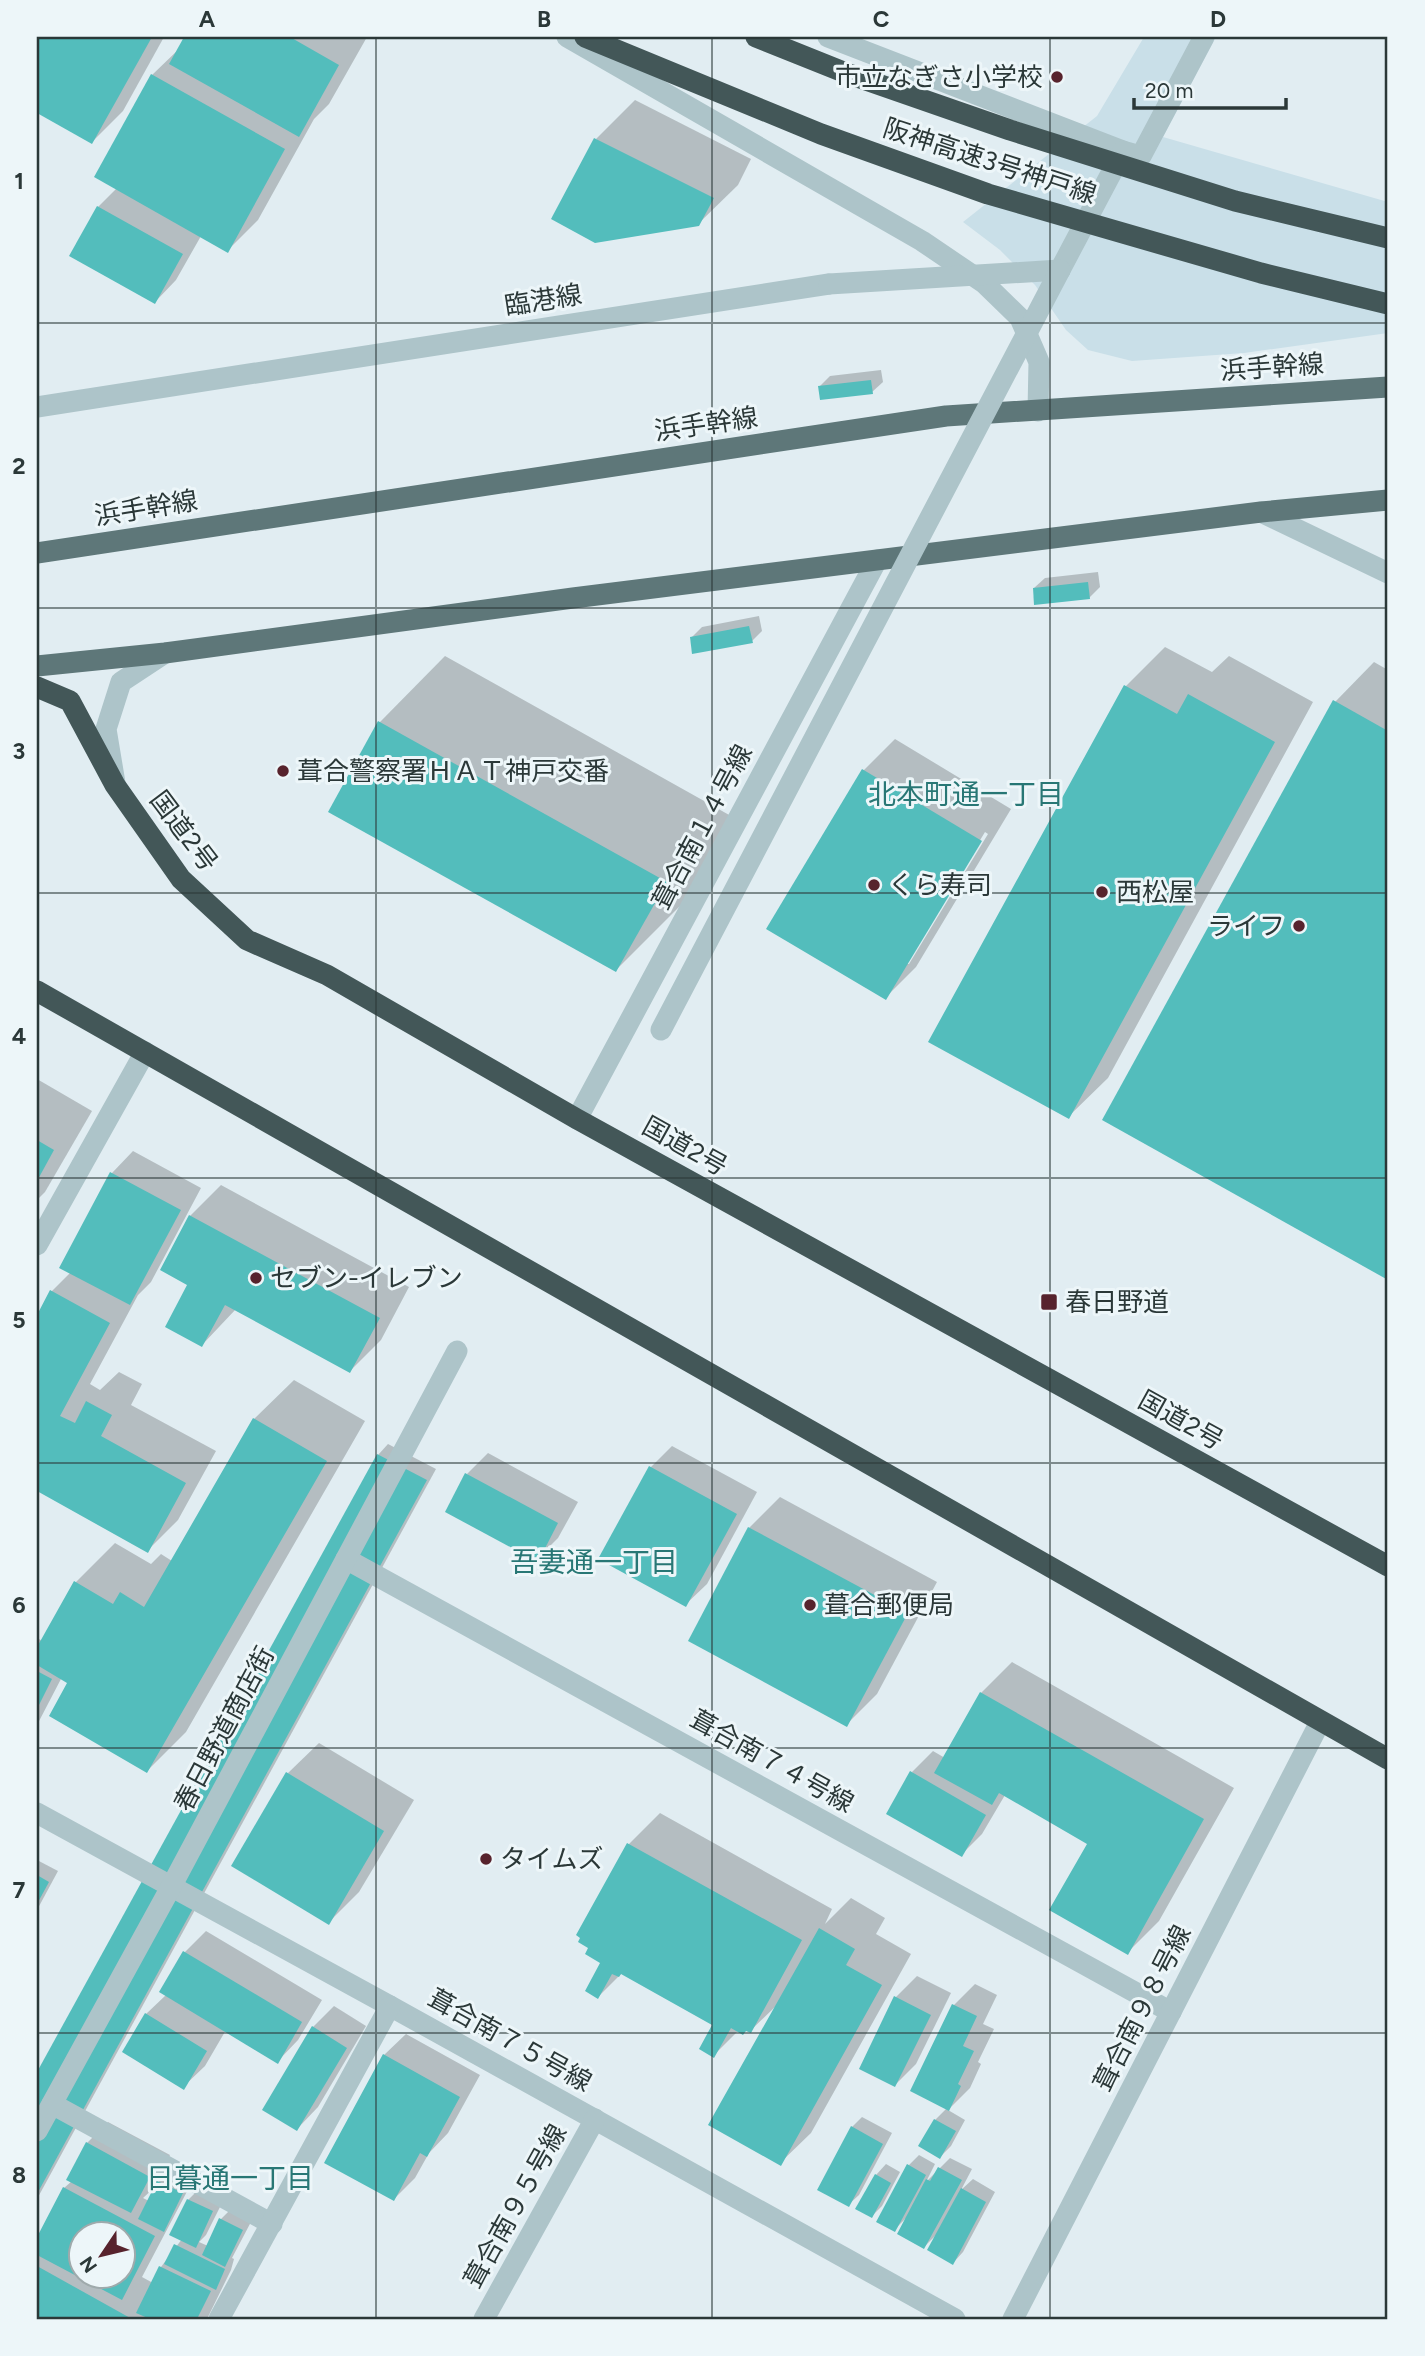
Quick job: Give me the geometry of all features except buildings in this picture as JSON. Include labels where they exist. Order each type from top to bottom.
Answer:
[{"type":"highway","name":"阪神高速3号神戸線","points":[[585,37],[821,134],[988,194],[1261,274],[1388,304]]},
{"type":"highway","name":"阪神高速3号神戸線","points":[[756,37],[846,73],[1024,135],[1235,201],[1388,238]]},
{"type":"highway","name":"国道2号","points":[[37,687],[70,701],[115,785],[181,879],[247,940],[327,975],[578,1119],[1388,1566]]},
{"type":"highway","points":[[37,991],[1388,1759]]},
{"type":"main road","name":"浜手幹線","points":[[37,553],[934,418],[1388,387]]},
{"type":"main road","points":[[37,666],[164,653],[1261,512],[1388,500]]},
{"type":"street","points":[[567,37],[922,241],[984,283],[1020,318],[1039,362],[1038,411]]},
{"type":"street","points":[[828,37],[1141,156],[1204,37]]},
{"type":"street","points":[[661,1030],[1123,151]]},
{"type":"street","name":"臨港線","points":[[37,407],[829,284],[1060,270]]},
{"type":"street","points":[[1261,512],[1388,573]]},
{"type":"street","name":"葺合南１４号線","points":[[578,1119],[877,560]]},
{"type":"street","points":[[115,785],[106,729],[121,682],[164,653]]},
{"type":"street","points":[[37,1245],[145,1052]]},
{"type":"street","name":"春日野道商店街","points":[[37,2131],[171,1887],[457,1351]]},
{"type":"street","name":"葺合南７４号線","points":[[346,1559],[1171,2012]]},
{"type":"street","name":"葺合南９８号線","points":[[1013,2319],[1320,1722]]},
{"type":"street","name":"葺合南７５号線","points":[[37,1813],[955,2319]]},
{"type":"street","points":[[219,2319],[390,2006]]},
{"type":"street","points":[[52,2104],[272,2224]]},
{"type":"street","name":"葺合南９５号線","points":[[484,2319],[595,2119]]},
{"type":"shaded area","points":[[1144,37],[1216,37],[1163,137],[1388,202],[1388,333],[1244,353],[1132,361],[1088,350],[1066,330],[1035,285],[1000,250],[963,222],[1097,116]]},
{"type":"place","name":"市立なぎさ小学校","points":[[1057,77]]},
{"type":"place","name":"葺合警察署ＨＡＴ神戸交番","points":[[283,771]]},
{"type":"place","name":"くら寿司","points":[[874,885]]},
{"type":"place","name":"西松屋","points":[[1102,892]]},
{"type":"place","name":"ライフ","points":[[1299,926]]},
{"type":"place","name":"セブン-イレブン","points":[[256,1278]]},
{"type":"place","name":"春日野道","points":[[1049,1302]]},
{"type":"place","name":"葺合郵便局","points":[[810,1605]]},
{"type":"place","name":"タイムズ","points":[[486,1859]]},
{"type":"district","name":"北本町通一丁目","points":[[966,794]]},
{"type":"district","name":"吾妻通一丁目","points":[[594,1562]]},
{"type":"district","name":"日暮通一丁目","points":[[230,2178]]}]
